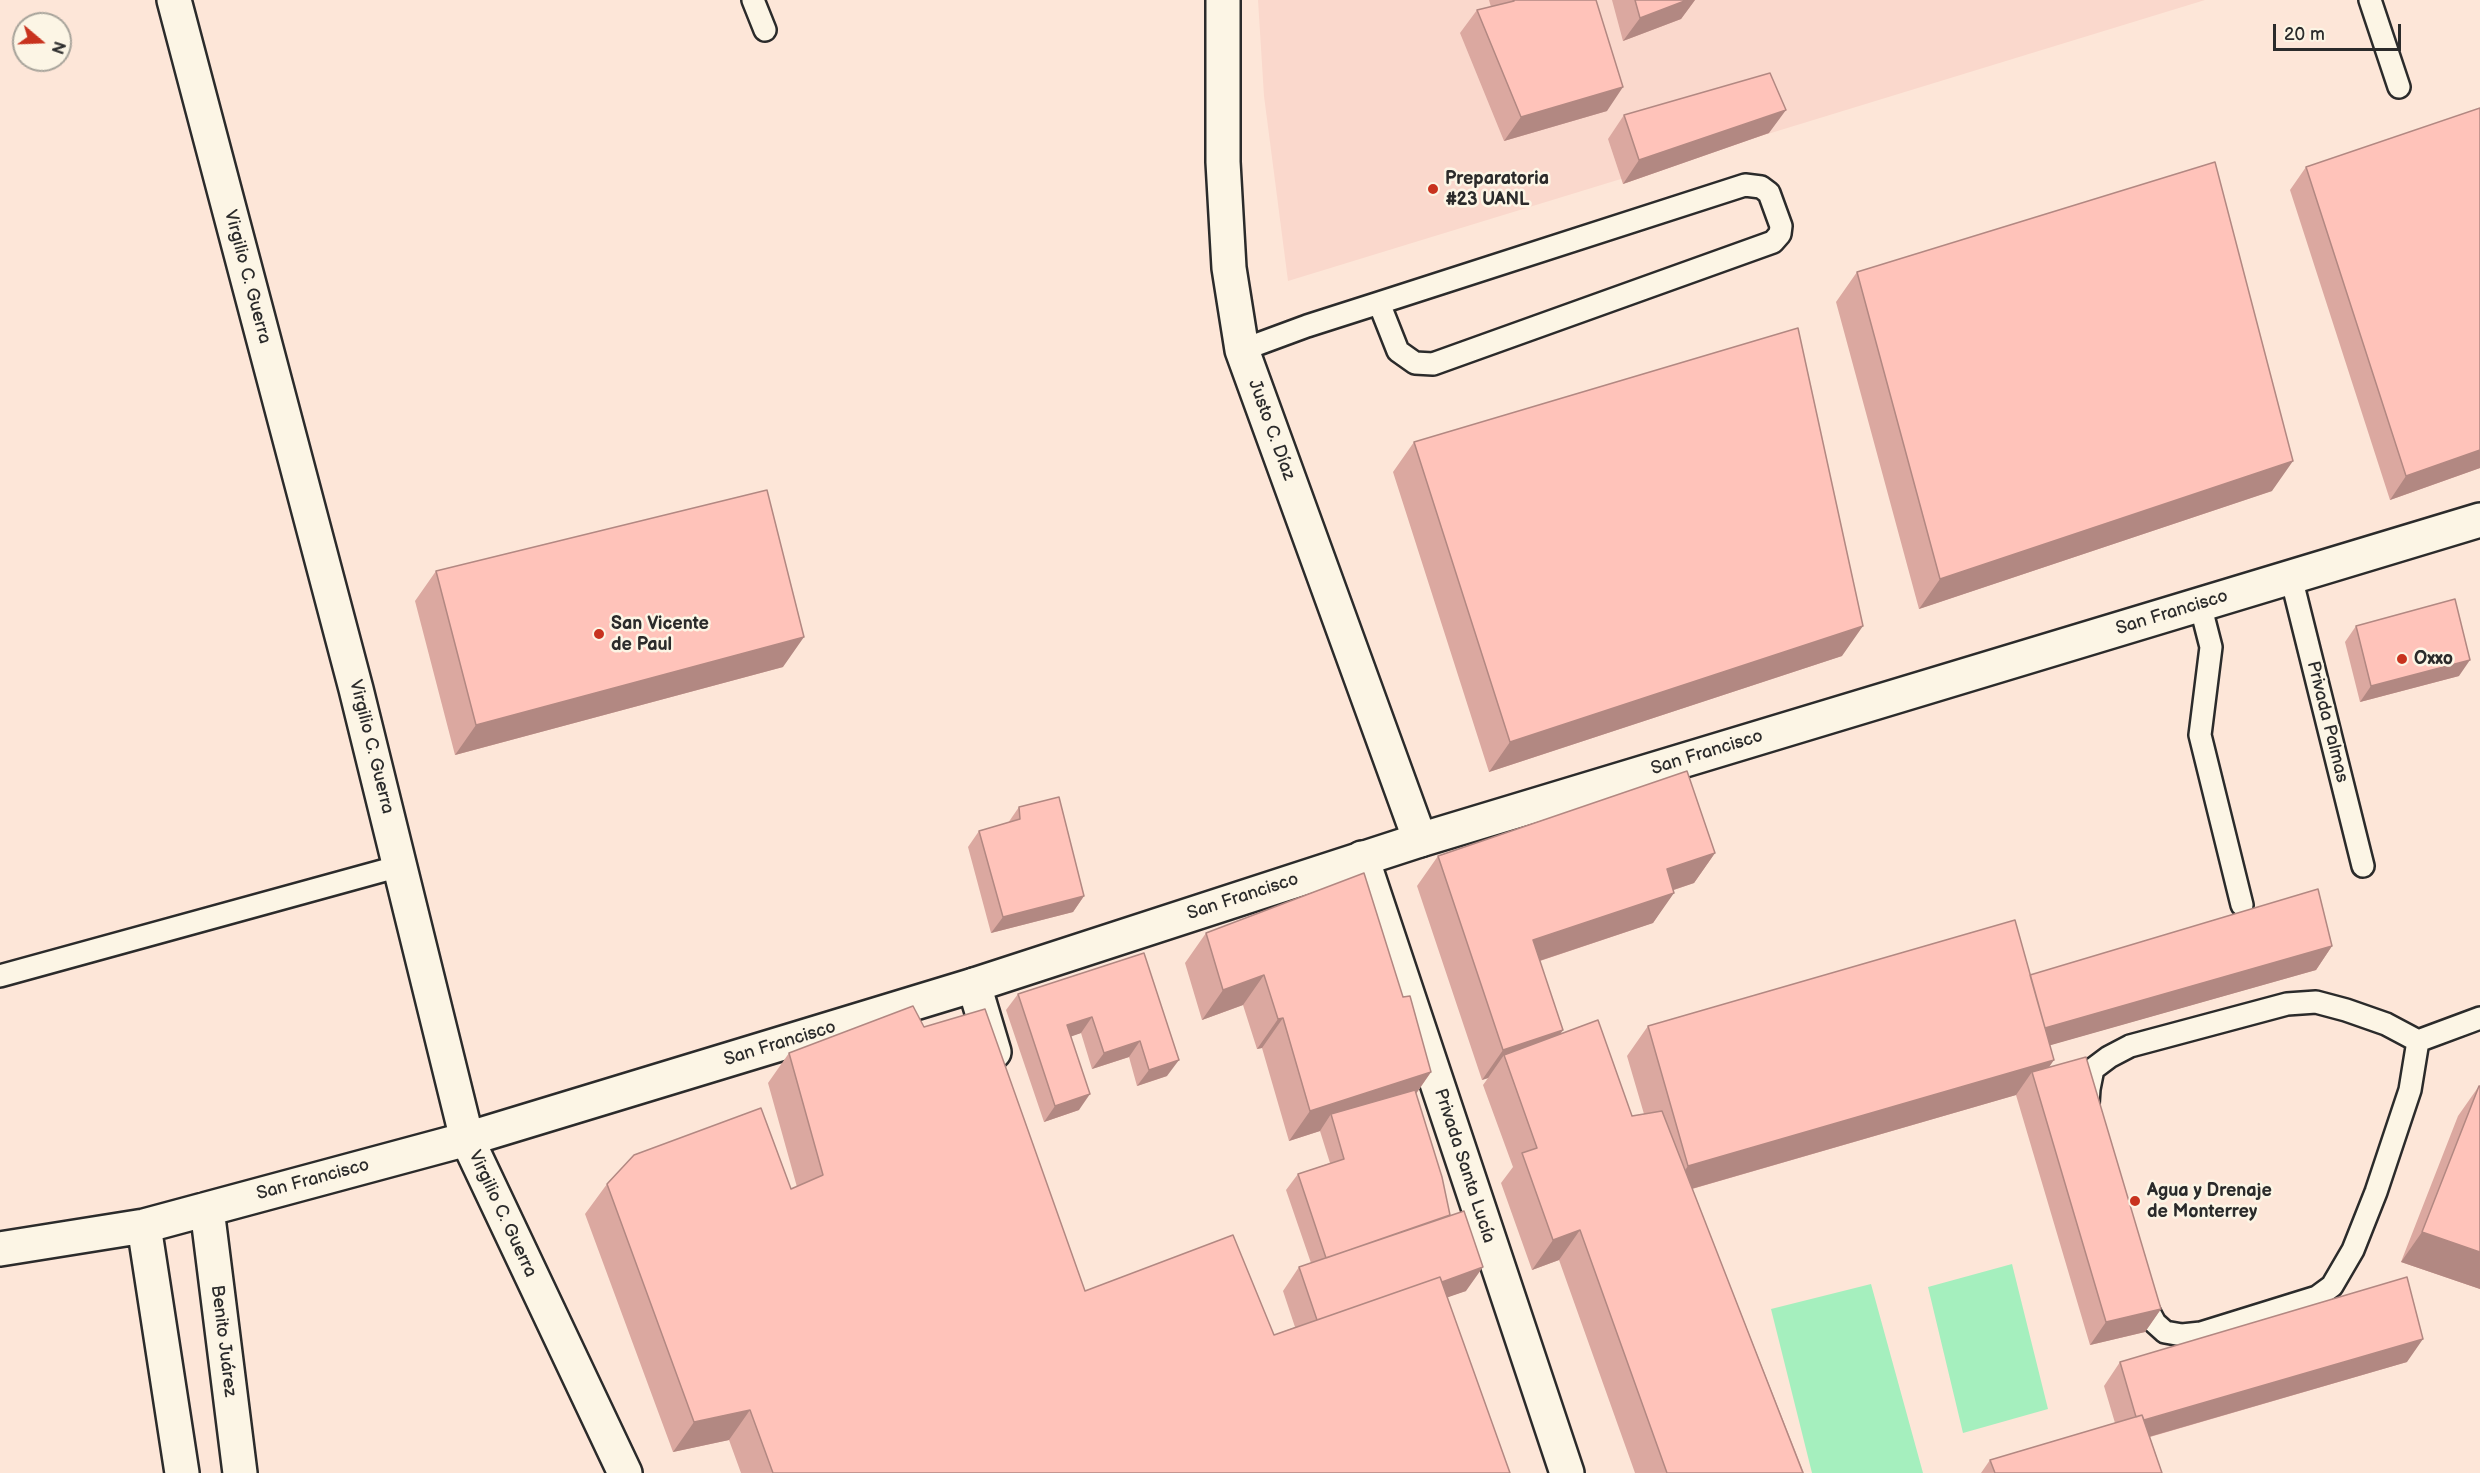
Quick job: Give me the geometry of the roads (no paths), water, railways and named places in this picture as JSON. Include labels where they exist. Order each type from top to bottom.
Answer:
[{"type":"street","name":"Virgilio C. Guerra","points":[[174,0],[356,689],[467,1139],[625,1473]]},
{"type":"street","name":"Justo C. Díaz","points":[[1223,0],[1223,162],[1228,268],[1242,350],[1420,840]]},
{"type":"street","name":"San Francisco","points":[[0,1249],[144,1226],[467,1139],[974,985],[1420,840],[2480,520]]},
{"type":"street","name":"Privada Santa Lucía","points":[[1362,858],[1568,1473]]},
{"type":"street","points":[[974,985],[1005,1085]]},
{"type":"street","name":"Benito Juárez","points":[[207,1209],[240,1473]]},
{"type":"street","points":[[144,1226],[182,1473]]},
{"type":"lane","points":[[753,0],[765,30]]},
{"type":"lane","points":[[2370,0],[2399,87]]},
{"type":"lane","points":[[1242,350],[1378,303],[1744,185],[1761,187],[1769,193],[1781,226],[1780,234],[1773,242],[1434,363],[1415,363],[1398,351],[1378,303]]},
{"type":"lane","name":"Privada Palmas","points":[[2291,577],[2363,866]]},
{"type":"lane","points":[[2200,604],[2211,647],[2200,735],[2242,905]]},
{"type":"lane","points":[[0,976],[400,866]]},
{"type":"lane","points":[[2092,1126],[2088,1114],[2093,1069],[2130,1046],[2287,1004],[2316,1002],[2346,1010],[2386,1024],[2418,1041],[2480,1018]]},
{"type":"lane","points":[[2137,1274],[2147,1308],[2155,1323],[2165,1332],[2182,1335],[2201,1333],[2317,1297],[2332,1286],[2353,1250],[2376,1192],[2410,1090],[2418,1041]]},
{"type":"place","name":"Preparatoria #23 UANL","points":[[1433,189]]},
{"type":"place","name":"San Vicente de Paul","points":[[599,634]]},
{"type":"place","name":"Oxxo","points":[[2402,659]]},
{"type":"place","name":"Agua y Drenaje de Monterrey","points":[[2135,1201]]}]
